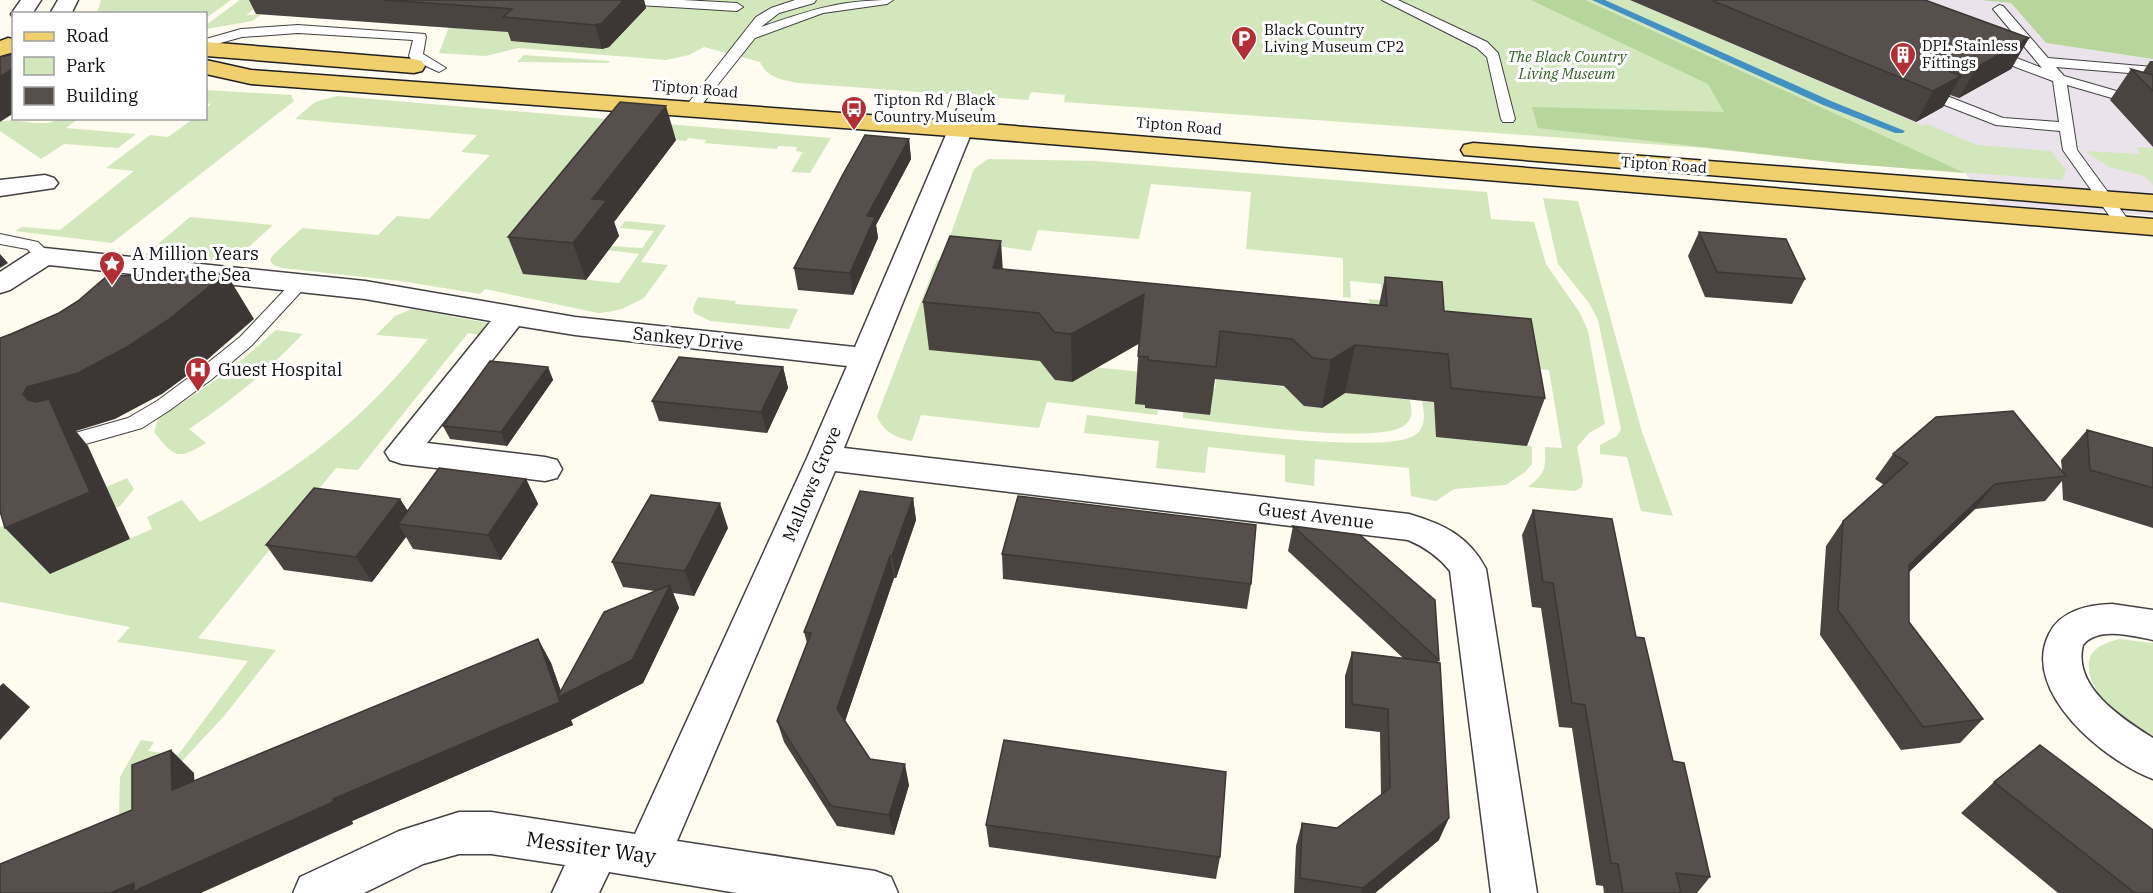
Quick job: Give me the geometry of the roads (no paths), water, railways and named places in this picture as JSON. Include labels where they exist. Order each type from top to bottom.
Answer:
[{"type":"main road","points":[[207,49],[462,70]]},
{"type":"main road","points":[[207,67],[261,78]]},
{"type":"main road","name":"Tipton Road","points":[[485,72],[706,90],[964,119],[1536,167],[2153,227]]},
{"type":"main road","name":"Tipton Road","points":[[207,75],[691,109],[964,119]]},
{"type":"main road","name":"Tipton Road","points":[[1536,167],[2153,203]]},
{"type":"street","name":"Mallows Grove","points":[[648,856],[824,458],[964,119]]},
{"type":"street","points":[[0,188],[45,183]]},
{"type":"street","points":[[0,284],[44,256],[168,269]]},
{"type":"street","name":"Sankey Drive","points":[[168,269],[402,296],[575,326],[864,358]]},
{"type":"street","points":[[138,297],[168,269]]},
{"type":"street","points":[[512,315],[402,452],[545,469]]},
{"type":"street","name":"Guest Avenue","points":[[824,458],[1409,527],[1424,531],[1460,554],[1468,569],[1514,893]]},
{"type":"street","points":[[2153,625],[2130,620],[2100,619],[2077,627],[2063,641],[2061,662],[2070,687],[2091,714],[2120,740],[2153,760]]},
{"type":"street","name":"Messiter Way","points":[[316,893],[416,846],[459,833],[492,833],[875,893]]},
{"type":"street","points":[[575,893],[597,850]]},
{"type":"lane","points":[[623,0],[740,4],[750,35]]},
{"type":"lane","points":[[691,109],[750,35],[753,26],[772,12],[810,0]]},
{"type":"lane","points":[[750,35],[821,10],[886,0]]},
{"type":"lane","points":[[1388,0],[1482,45],[1492,53],[1508,118]]},
{"type":"lane","points":[[2000,9],[2059,79],[2070,150],[2124,225]]},
{"type":"lane","points":[[207,43],[241,33],[298,29],[420,37],[416,56],[439,68]]},
{"type":"lane","points":[[1983,50],[2059,79],[2136,101]]},
{"type":"lane","points":[[2044,62],[2153,71]]},
{"type":"lane","points":[[1924,92],[2001,122],[2067,127]]},
{"type":"lane","points":[[0,239],[32,245],[44,256]]},
{"type":"lane","points":[[75,440],[140,421],[214,370],[259,331],[301,283]]},
{"type":"waterway","points":[[1597,0],[1827,103],[1899,131]]},
{"type":"place","name":"Black Country Living Museum CP2","points":[[1244,62]]},
{"type":"place","name":"DPL Stainless Fittings","points":[[1903,78]]},
{"type":"place","name":"Tipton Rd / Black Country Museum","points":[[854,132]]},
{"type":"place","name":"A Million Years Under the Sea","points":[[112,287]]},
{"type":"place","name":"Guest Hospital","points":[[198,393]]},
{"type":"park label","name":"The Black Country Living Museum","points":[[1567,66]]}]
